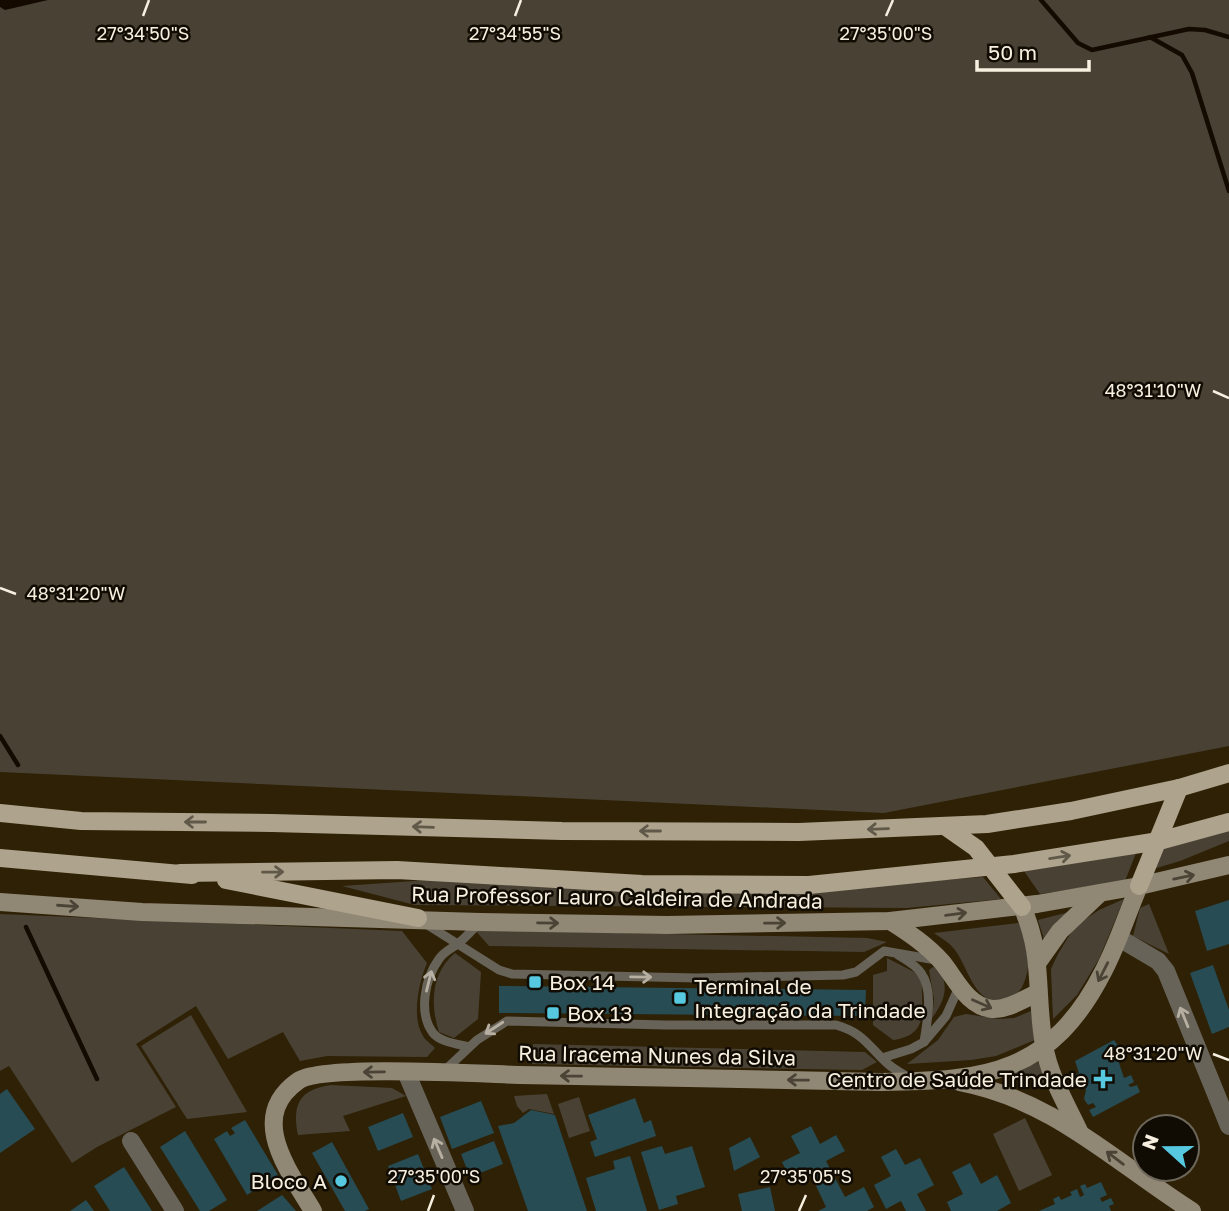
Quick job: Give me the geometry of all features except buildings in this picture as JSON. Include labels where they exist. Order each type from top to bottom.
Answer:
[{"type":"main road","points":[[0,813],[81,821],[562,831],[799,832],[988,824],[1071,811],[1179,788],[1229,774]]},
{"type":"main road","points":[[1139,886],[1179,788]]},
{"type":"main road","points":[[180,873],[397,870],[642,884],[809,885],[992,867],[1159,841],[1229,822]]},
{"type":"main road","points":[[946,827],[976,848],[1022,906]]},
{"type":"main road","points":[[0,858],[180,873],[418,918]]},
{"type":"street","name":"Rua Professor Lauro Caldeira de Andrada","points":[[0,902],[142,912],[418,918],[480,922],[667,925],[890,922],[1022,906],[1100,893],[1229,865]]},
{"type":"street","name":"Rua Iracema Nunes da Silva","points":[[313,1211],[277,1150],[273,1129],[276,1110],[284,1095],[299,1080],[317,1073],[406,1072],[916,1081],[945,1079],[1005,1068],[1030,1058],[1058,1037],[1086,1001],[1104,971],[1139,886]]},
{"type":"street","points":[[1038,962],[1060,931],[1100,893]]},
{"type":"street","points":[[1022,906],[1030,924],[1038,962],[1038,993],[1049,1068],[1079,1131]]},
{"type":"street","points":[[890,922],[915,937],[941,961],[969,997],[992,1009],[1006,1007],[1038,993]]},
{"type":"street","points":[[1119,938],[1158,961],[1166,971],[1229,1126]]},
{"type":"street","points":[[406,1072],[465,1211]]},
{"type":"street","points":[[945,1079],[1007,1094],[1029,1103],[1079,1131],[1146,1182],[1192,1211]]},
{"type":"street","points":[[131,1141],[176,1211]]},
{"type":"lane","points":[[418,918],[499,971],[512,974],[670,978],[843,975],[856,972],[884,951],[941,961]]},
{"type":"lane","points":[[469,1047],[434,1034],[426,1014],[426,987],[430,973],[443,953],[458,944],[480,922]]},
{"type":"lane","points":[[894,953],[913,964],[922,974],[927,986],[924,1042]]},
{"type":"lane","points":[[882,1058],[924,1042],[946,1016],[959,987]]},
{"type":"lane","points":[[443,1073],[469,1047],[500,1023],[507,1021],[836,1025],[858,1033],[882,1058],[916,1081]]},
{"type":"shaded area","points":[[0,0],[1229,0],[1229,746],[884,813],[0,772]]},
{"type":"shaded area","points":[[0,0],[48,0],[5,10],[0,7]]},
{"type":"shaded area","points":[[1229,826],[1229,841],[1150,870],[1160,844]]},
{"type":"shaded area","points":[[1136,853],[1125,881],[1040,894],[1024,871]]},
{"type":"shaded area","points":[[983,877],[1001,899],[907,908],[415,905],[342,886],[443,879],[795,891]]},
{"type":"shaded area","points":[[1124,899],[1099,959],[1077,995],[1053,1019],[1051,969],[1058,954],[1075,926],[1099,910]]},
{"type":"shaded area","points":[[1149,904],[1169,954],[1133,936],[1140,908]]},
{"type":"shaded area","points":[[1069,912],[1044,939],[1038,920]]},
{"type":"shaded area","points":[[0,914],[402,931],[427,963],[419,989],[417,1019],[423,1036],[435,1048],[427,1057],[327,1056],[300,1061],[283,1032],[228,1059],[196,1006],[136,1044],[176,1107],[97,1147],[72,1163],[9,1066],[0,1071]]},
{"type":"shaded area","points":[[1019,923],[1028,954],[1026,977],[1017,993],[997,1001],[981,994],[955,950],[934,933]]},
{"type":"shaded area","points":[[475,930],[867,938],[887,942],[864,952],[489,946]]},
{"type":"shaded area","points":[[455,953],[481,972],[478,1019],[454,1038],[439,1032],[434,1000],[441,970]]},
{"type":"shaded area","points":[[887,958],[914,972],[922,980],[922,1011],[918,1027],[913,1033],[893,1040],[873,1025],[873,975],[887,971]]},
{"type":"shaded area","points":[[933,967],[941,974],[945,987],[943,1000],[932,1018],[934,999],[929,970]]},
{"type":"shaded area","points":[[1031,1011],[1035,1040],[996,1056],[907,1064],[938,1040],[954,1017],[966,1014],[999,1019],[1014,1018]]},
{"type":"shaded area","points":[[191,1015],[247,1112],[187,1119],[141,1046]]},
{"type":"shaded area","points":[[533,1044],[865,1052],[877,1062],[862,1070],[532,1064]]},
{"type":"shaded area","points":[[1038,1062],[1051,1091],[1032,1079],[1011,1074]]},
{"type":"shaded area","points":[[331,1085],[392,1088],[406,1096],[343,1116],[350,1131],[298,1135],[296,1115],[300,1100],[320,1087]]},
{"type":"shaded area","points":[[547,1094],[554,1114],[529,1109],[523,1113],[514,1096]]},
{"type":"shaded area","points":[[579,1097],[590,1131],[569,1138],[558,1104]]},
{"type":"shaded area","points":[[1025,1118],[1052,1175],[1019,1191],[993,1134]]},
{"type":"waterway","points":[[1041,0],[1078,43],[1092,50],[1189,29],[1205,30],[1229,37]]},
{"type":"waterway","points":[[1150,37],[1182,55],[1192,73],[1229,191]]},
{"type":"waterway","points":[[0,736],[18,765]]},
{"type":"waterway","points":[[26,927],[97,1079]]},
{"type":"place","name":"Box 14","points":[[535,982]]},
{"type":"place","name":"Terminal de Integração da Trindade","points":[[680,998]]},
{"type":"place","name":"Box 13","points":[[553,1013]]},
{"type":"place","name":"Centro de Saúde Trindade","points":[[1103,1079]]},
{"type":"place","name":"Bloco A","points":[[341,1181]]}]
